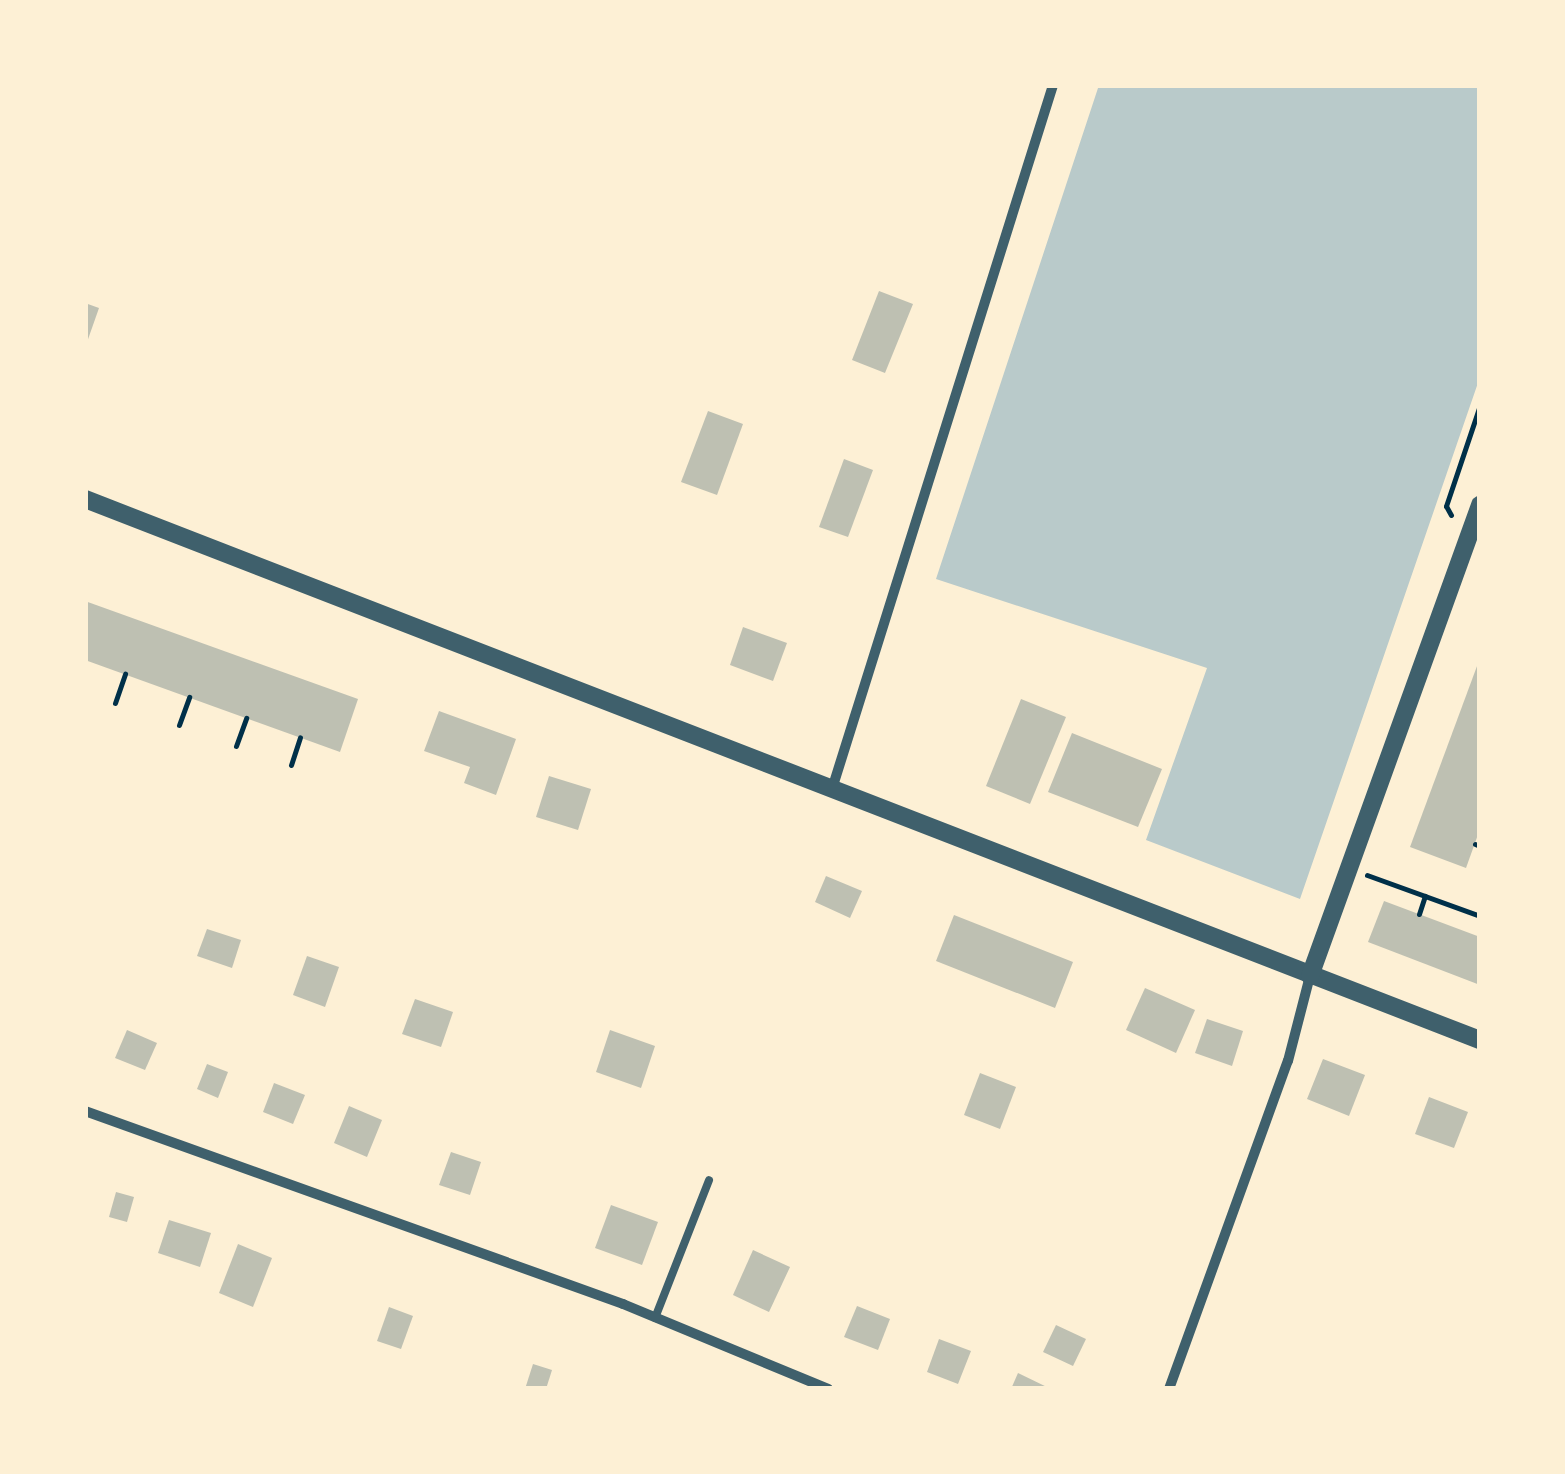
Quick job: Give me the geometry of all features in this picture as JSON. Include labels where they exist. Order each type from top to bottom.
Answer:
[{"type":"street","points":[[832,789],[1053,85]]},
{"type":"street","points":[[85,499],[1480,1040]]},
{"type":"street","points":[[1169,1389],[1288,1061],[1310,976],[1480,505]]},
{"type":"street","points":[[85,1111],[655,1318],[828,1389]]},
{"type":"lane","points":[[655,1318],[709,1180]]},
{"type":"path","points":[[115,703],[125,674]]},
{"type":"path","points":[[180,726],[189,698]]},
{"type":"path","points":[[236,746],[246,718]]},
{"type":"path","points":[[291,765],[300,737]]},
{"type":"path","points":[[1349,869],[1480,916]]},
{"type":"path","points":[[1419,914],[1425,896]]},
{"type":"shaded area","points":[[1099,85],[1480,85],[1480,377],[1300,899],[1146,840],[1207,668],[936,579]]},
{"type":"building","points":[[879,291],[913,304],[885,373],[852,360]]},
{"type":"building","points":[[85,303],[99,308],[86,345],[85,345]]},
{"type":"building","points":[[708,411],[743,424],[717,495],[681,482]]},
{"type":"building","points":[[844,459],[873,470],[848,537],[819,527]]},
{"type":"building","points":[[85,601],[358,699],[340,752],[85,660]]},
{"type":"building","points":[[743,627],[787,643],[773,681],[730,665]]},
{"type":"building","points":[[1480,658],[1480,829],[1466,868],[1410,847]]},
{"type":"building","points":[[1021,699],[1066,717],[1030,804],[986,786]]},
{"type":"building","points":[[439,711],[516,739],[496,795],[464,783],[470,767],[424,751]]},
{"type":"building","points":[[1072,733],[1162,769],[1138,827],[1048,792]]},
{"type":"building","points":[[549,776],[591,789],[578,830],[536,817]]},
{"type":"building","points":[[826,876],[862,891],[850,918],[815,902]]},
{"type":"building","points":[[1384,901],[1480,937],[1480,985],[1368,942]]},
{"type":"building","points":[[954,915],[1073,962],[1055,1008],[936,961]]},
{"type":"building","points":[[207,929],[241,940],[232,968],[197,956]]},
{"type":"building","points":[[307,956],[339,967],[325,1007],[293,995]]},
{"type":"building","points":[[1145,988],[1195,1010],[1176,1053],[1126,1030]]},
{"type":"building","points":[[415,999],[453,1012],[441,1047],[402,1034]]},
{"type":"building","points":[[1207,1019],[1243,1031],[1232,1066],[1195,1053]]},
{"type":"building","points":[[127,1030],[157,1043],[145,1070],[115,1058]]},
{"type":"building","points":[[610,1030],[655,1046],[641,1088],[596,1072]]},
{"type":"building","points":[[1323,1059],[1365,1075],[1349,1116],[1307,1099]]},
{"type":"building","points":[[207,1064],[228,1072],[218,1098],[197,1089]]},
{"type":"building","points":[[980,1073],[1016,1087],[1000,1129],[964,1115]]},
{"type":"building","points":[[274,1083],[305,1095],[293,1124],[263,1112]]},
{"type":"building","points":[[1429,1097],[1468,1112],[1454,1148],[1415,1134]]},
{"type":"building","points":[[349,1106],[382,1120],[367,1157],[334,1143]]},
{"type":"building","points":[[451,1152],[481,1162],[470,1195],[439,1185]]},
{"type":"building","points":[[116,1192],[134,1197],[127,1222],[109,1217]]},
{"type":"building","points":[[611,1205],[658,1222],[642,1265],[595,1248]]},
{"type":"building","points":[[169,1220],[211,1233],[200,1267],[158,1253]]},
{"type":"building","points":[[238,1244],[272,1258],[253,1307],[219,1293]]},
{"type":"building","points":[[753,1250],[790,1267],[769,1312],[733,1295]]},
{"type":"building","points":[[857,1306],[890,1319],[878,1350],[844,1337]]},
{"type":"building","points":[[389,1307],[413,1316],[401,1349],[377,1341]]},
{"type":"building","points":[[1056,1325],[1086,1339],[1073,1366],[1043,1352]]},
{"type":"building","points":[[939,1339],[971,1351],[958,1384],[927,1372]]},
{"type":"building","points":[[533,1364],[552,1370],[546,1389],[525,1389]]},
{"type":"building","points":[[1018,1373],[1051,1389],[1011,1389]]}]
